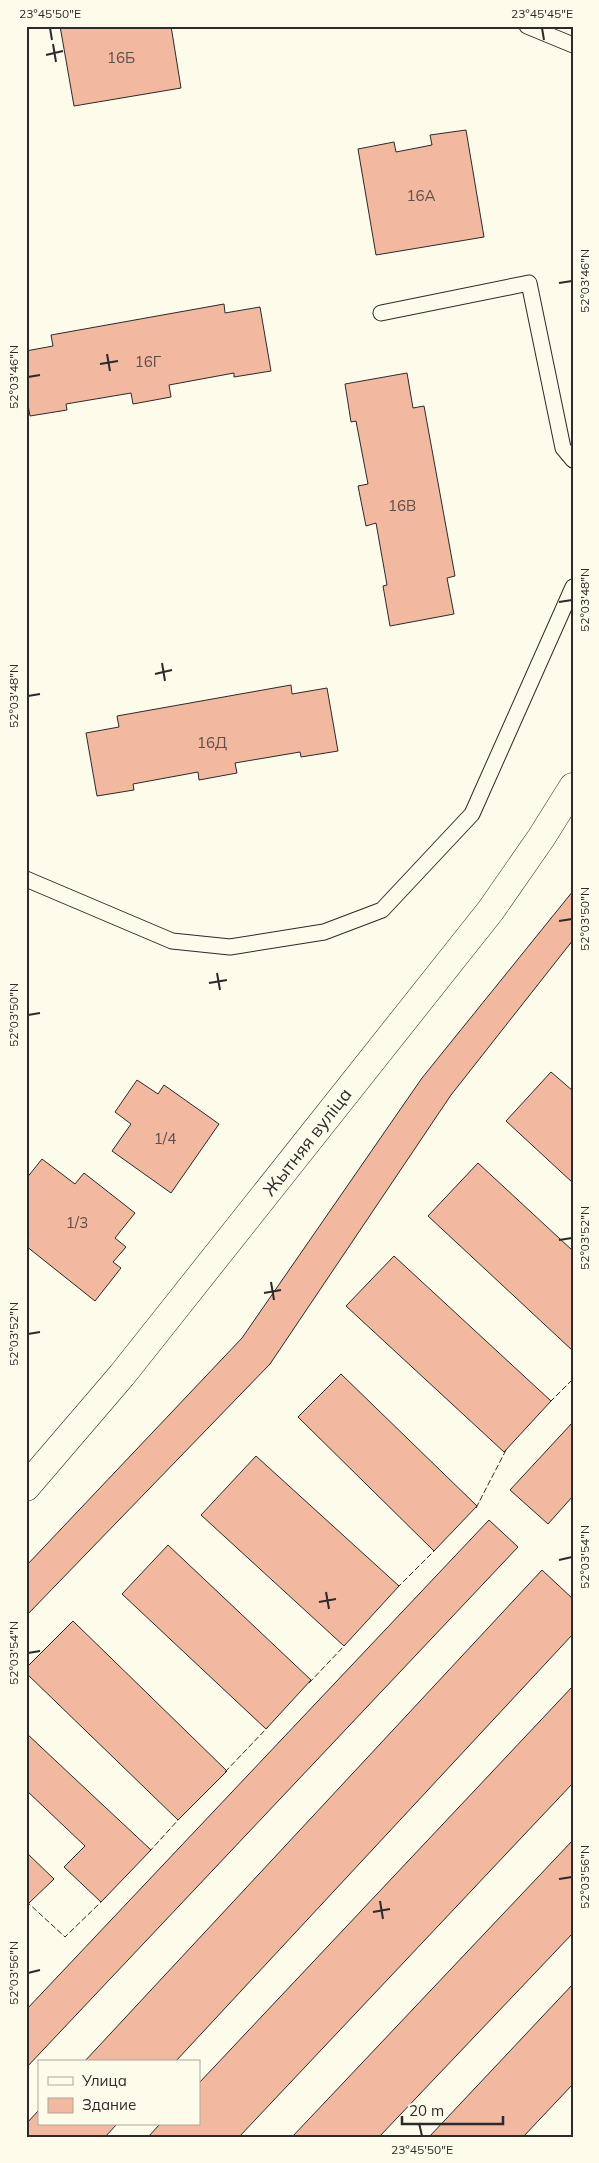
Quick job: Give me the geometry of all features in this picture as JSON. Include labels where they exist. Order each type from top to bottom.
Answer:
[{"type":"street","name":"Жытняя вуліца","points":[[26,1487],[122,1375],[492,910],[573,787]]},
{"type":"lane","points":[[527,26],[573,45]]},
{"type":"lane","points":[[381,313],[529,284],[563,448],[573,460]]},
{"type":"lane","points":[[26,879],[172,941],[230,947],[324,932],[382,910],[472,814],[573,587]]},
{"type":"building","points":[[60,26],[171,26],[181,88],[74,106]]},
{"type":"building","points":[[466,130],[484,237],[376,255],[358,149],[394,142],[396,152],[432,145],[430,135]]},
{"type":"building","points":[[224,304],[225,313],[260,307],[271,371],[234,377],[234,373],[169,385],[171,397],[133,404],[131,393],[66,404],[67,410],[30,416],[26,394],[26,351],[53,346],[51,335]]},
{"type":"building","points":[[407,373],[413,408],[424,406],[455,576],[447,578],[454,614],[390,626],[383,586],[387,585],[376,523],[366,526],[358,486],[368,484],[356,421],[351,422],[345,384]]},
{"type":"building","points":[[291,685],[292,694],[327,688],[338,751],[301,757],[300,752],[235,763],[237,773],[199,780],[198,772],[133,784],[134,790],[97,796],[86,733],[119,727],[117,716]]},
{"type":"building","points":[[573,891],[573,940],[451,1095],[270,1364],[26,1616],[26,1566],[242,1338],[422,1078]]},
{"type":"building","points":[[551,1072],[573,1091],[573,1183],[506,1121]]},
{"type":"building","points":[[137,1080],[158,1094],[164,1085],[219,1124],[171,1193],[112,1151],[131,1124],[115,1112]]},
{"type":"building","points":[[42,1159],[75,1184],[84,1173],[135,1213],[115,1238],[126,1247],[113,1262],[121,1268],[95,1301],[26,1246],[26,1237],[29,1233],[26,1231],[26,1179]]},
{"type":"building","points":[[478,1163],[573,1251],[573,1351],[428,1216]]},
{"type":"building","points":[[394,1256],[551,1401],[504,1452],[346,1306]]},
{"type":"building","points":[[341,1374],[477,1506],[434,1551],[298,1417]]},
{"type":"building","points":[[573,1422],[573,1496],[548,1524],[510,1490]]},
{"type":"building","points":[[256,1456],[399,1586],[344,1646],[201,1515]]},
{"type":"building","points":[[489,1520],[518,1547],[26,2068],[26,2010]]},
{"type":"building","points":[[168,1545],[311,1680],[266,1729],[122,1594]]},
{"type":"building","points":[[542,1570],[573,1599],[573,1634],[177,2060],[86,2060]]},
{"type":"building","points":[[73,1621],[227,1771],[178,1820],[26,1673],[26,1668]]},
{"type":"building","points":[[573,1686],[573,1783],[239,2137],[148,2137],[158,2126],[200,2126],[200,2082]]},
{"type":"building","points":[[26,1733],[151,1850],[101,1902],[64,1867],[85,1846],[26,1790]]},
{"type":"building","points":[[573,1840],[573,1933],[379,2137],[292,2137]]},
{"type":"building","points":[[26,1852],[54,1879],[29,1903],[26,1901]]},
{"type":"building","points":[[573,1984],[573,2084],[523,2137],[429,2137]]},
{"type":"building","points":[[38,2111],[38,2126],[115,2126],[105,2137],[26,2137],[26,2124]]},
{"type":"fence","points":[[550,1402],[573,1379]]},
{"type":"fence","points":[[476,1508],[506,1450]]},
{"type":"fence","points":[[397,1588],[436,1549]]},
{"type":"fence","points":[[309,1683],[345,1645]]},
{"type":"fence","points":[[225,1772],[268,1727]]},
{"type":"fence","points":[[149,1852],[179,1819]]},
{"type":"fence","points":[[26,1901],[65,1937],[102,1901]]}]
